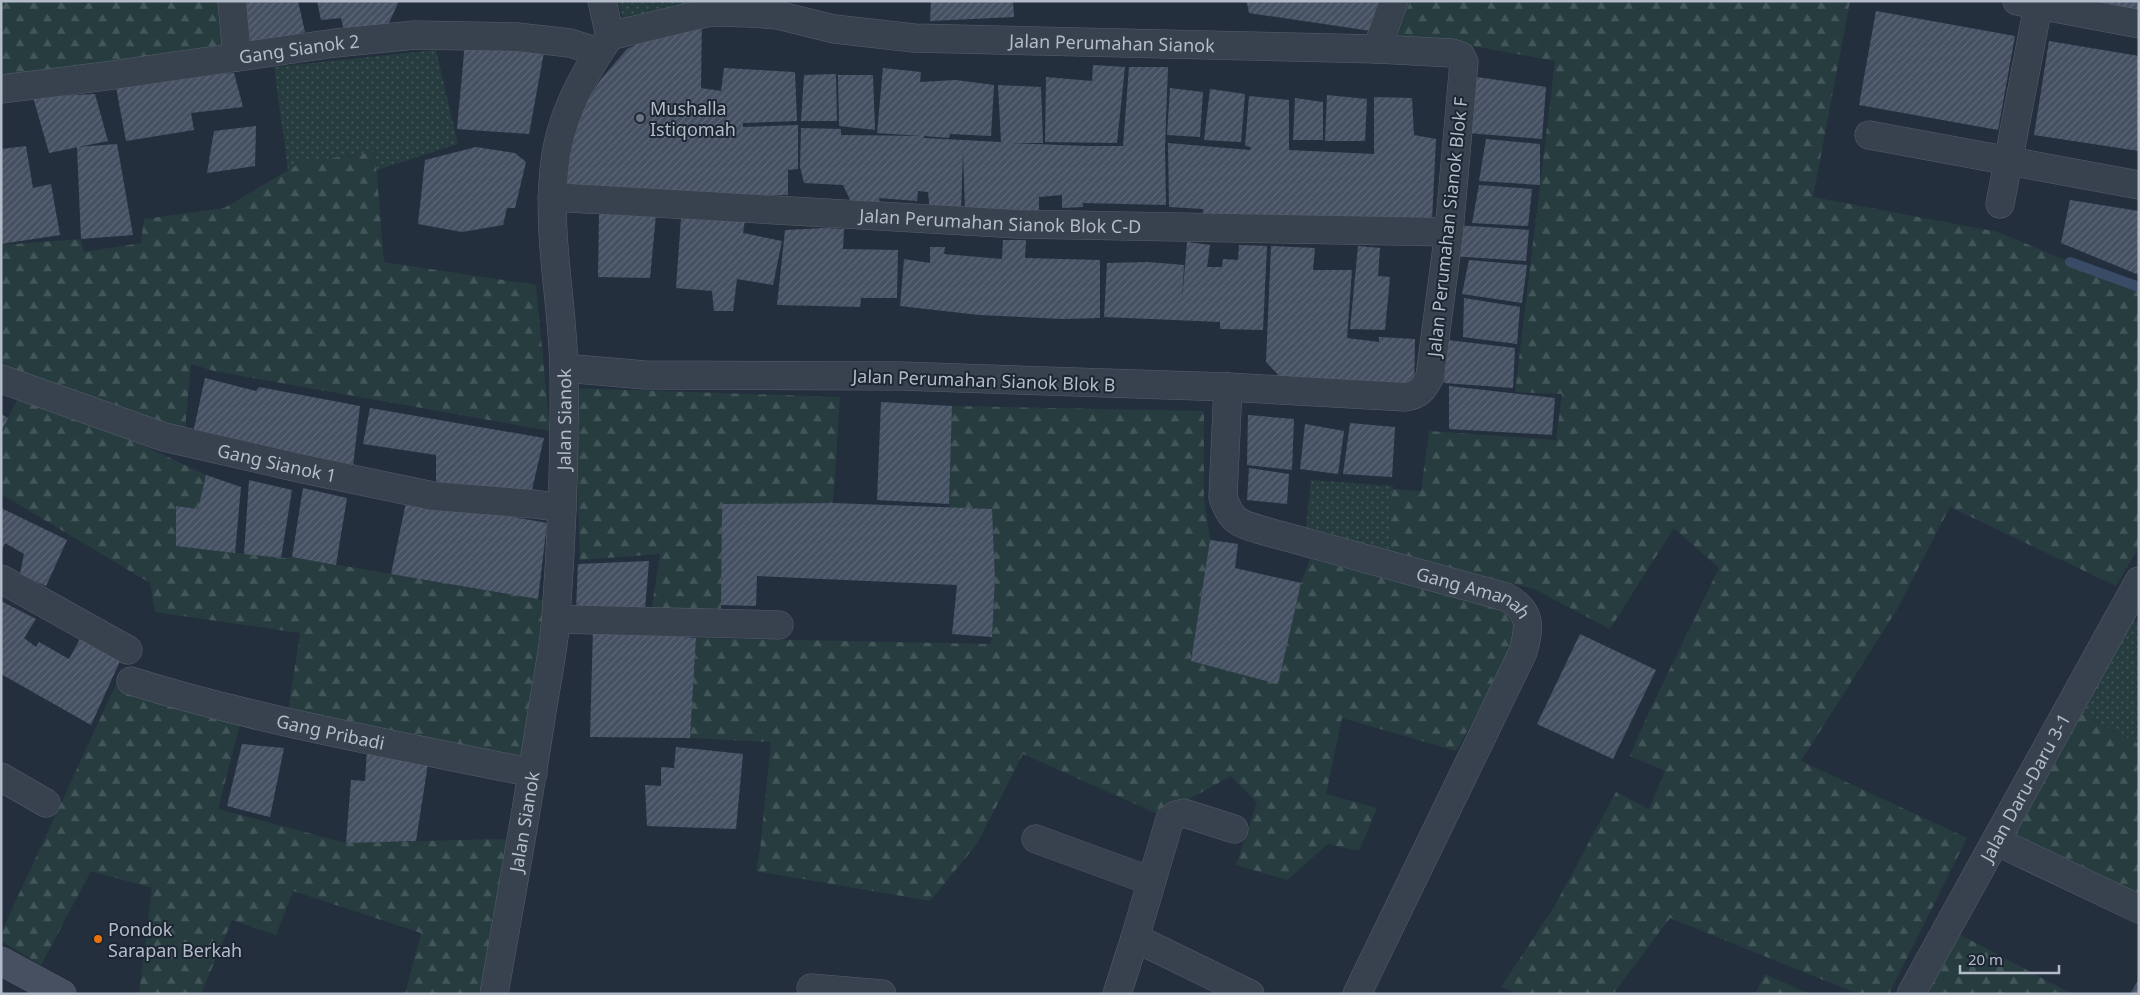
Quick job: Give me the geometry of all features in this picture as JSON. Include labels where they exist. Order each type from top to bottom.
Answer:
[{"type":"street","points":[[232,1],[237,57]]},
{"type":"street","points":[[602,1],[605,44],[711,12],[780,8]]},
{"type":"street","points":[[1377,49],[1394,1]]},
{"type":"street","points":[[2000,204],[2009,161],[2031,3],[2139,24]]},
{"type":"street","name":"Jalan Perumahan Sianok","points":[[780,8],[834,29],[914,38],[1377,49],[1448,53]]},
{"type":"street","name":"Gang Sianok 2","points":[[1,89],[335,43],[415,35],[517,37],[570,43],[605,44]]},
{"type":"street","name":"Jalan Sianok","points":[[494,994],[533,773],[556,619],[562,508],[564,368],[552,197],[554,169],[566,114],[579,85],[605,44]]},
{"type":"street","name":"Jalan Perumahan Sianok Blok F","points":[[1405,397],[1416,395],[1421,391],[1430,376],[1449,232],[1464,62],[1461,56],[1448,53]]},
{"type":"street","points":[[1869,135],[2139,185]]},
{"type":"street","name":"Jalan Perumahan Sianok Blok C-D","points":[[552,197],[1017,224],[1449,232]]},
{"type":"street","name":"Jalan Perumahan Sianok Blok B","points":[[564,368],[645,375],[900,376],[1228,386],[1405,397]]},
{"type":"street","name":"Gang Sianok 1","points":[[1,378],[164,437],[433,496],[562,508]]},
{"type":"street","name":"Gang Amanah","points":[[1228,386],[1223,497],[1227,510],[1233,519],[1268,532],[1506,597],[1520,608],[1529,625],[1523,652],[1357,994]]},
{"type":"street","points":[[1,580],[128,650]]},
{"type":"street","name":"Jalan Daru-Daru 3-1","points":[[1911,994],[2139,581]]},
{"type":"street","points":[[556,619],[779,624]]},
{"type":"street","name":"Gang Pribadi","points":[[132,682],[199,703],[265,718],[533,773]]},
{"type":"street","points":[[1,777],[46,803]]},
{"type":"street","points":[[1117,994],[1170,819],[1184,813],[1234,829]]},
{"type":"street","points":[[1036,839],[1152,881]]},
{"type":"street","points":[[1996,841],[2139,909]]},
{"type":"street","points":[[1135,938],[1250,994]]},
{"type":"street","points":[[1,961],[62,994]]},
{"type":"street","points":[[811,988],[882,994]]},
{"type":"green space","points":[[1,1],[81,1],[81,4],[105,1],[232,1],[237,57],[1,89]]},
{"type":"green space","points":[[618,1],[740,1],[737,4],[670,7],[623,19]]},
{"type":"green space","points":[[1410,1],[1850,1],[1813,197],[1998,232],[2070,262],[2139,287],[2139,547],[2116,586],[1950,507],[1896,611],[1801,761],[1967,838],[1889,994],[1858,994],[1670,918],[1613,994],[1518,994],[1501,987],[1554,907],[1616,792],[1649,809],[1665,771],[1630,756],[1647,716],[1719,568],[1674,528],[1610,629],[1534,589],[1389,551],[1392,489],[1421,491],[1429,431],[1556,440],[1562,394],[1515,392],[1555,61],[1456,43],[1392,50]]},
{"type":"green space","points":[[436,50],[458,144],[377,170],[375,152],[302,162],[288,170],[274,67]]},
{"type":"green space","points":[[375,152],[384,262],[536,285],[550,431],[214,371],[191,364],[185,429],[53,388],[1,369],[1,245],[81,239],[84,252],[141,243],[144,219],[224,208],[302,162]]},
{"type":"green space","points":[[574,388],[840,397],[833,503],[722,504],[721,613],[651,613],[660,554],[580,560]]},
{"type":"green space","points":[[17,400],[94,422],[206,475],[198,509],[176,506],[177,546],[281,558],[292,557],[538,599],[549,603],[522,759],[288,712],[300,633],[155,612],[150,583],[1,494],[1,432]]},
{"type":"green space","points":[[952,406],[1204,411],[1204,498],[1210,540],[1191,661],[1278,683],[1301,583],[1310,559],[1497,607],[1519,619],[1506,661],[1456,751],[1342,718],[1326,794],[1377,808],[1359,851],[1328,844],[1287,880],[1236,865],[1257,803],[1231,776],[1160,815],[1023,754],[977,844],[930,901],[756,871],[760,850],[771,742],[690,738],[696,638],[991,644],[995,578],[992,509],[949,508]]},
{"type":"green space","points":[[1311,480],[1393,486],[1389,551],[1306,527]]},
{"type":"green space","points":[[2127,617],[2139,623],[2139,744],[2077,711]]},
{"type":"green space","points":[[117,682],[241,720],[218,809],[346,843],[509,840],[494,912],[482,994],[405,994],[421,933],[293,891],[276,935],[232,920],[201,994],[139,994],[152,888],[91,871],[41,965],[1,941],[1,933]]},
{"type":"green space","points":[[2077,711],[2139,744],[2139,900],[2011,836]]},
{"type":"green space","points":[[1957,933],[2072,994],[1921,994]]},
{"type":"green space","points":[[1765,974],[1810,994],[1755,994]]},
{"type":"building","points":[[240,1],[298,1],[305,32],[250,47]]},
{"type":"building","points":[[317,1],[399,1],[388,25],[344,31],[341,18],[321,20]]},
{"type":"building","points":[[931,1],[1013,1],[1014,17],[930,21]]},
{"type":"building","points":[[1242,1],[1382,1],[1371,31],[1249,13],[1247,3]]},
{"type":"building","points":[[2078,1],[2139,1],[2139,13]]},
{"type":"building","points":[[1876,11],[2015,36],[1998,130],[1859,105]]},
{"type":"building","name":"Mushalla Istiqomah","points":[[702,14],[701,88],[721,91],[724,68],[795,72],[797,121],[743,123],[743,127],[798,125],[798,169],[788,170],[788,195],[562,197],[564,150],[584,106],[601,79],[627,49]]},
{"type":"building","points":[[2049,41],[2139,56],[2139,151],[2034,135]]},
{"type":"building","points":[[465,42],[544,52],[529,134],[457,129]]},
{"type":"building","points":[[1093,65],[1125,67],[1117,143],[1045,142],[1046,77],[1092,81]]},
{"type":"building","points":[[1129,67],[1168,67],[1165,147],[1166,205],[1083,203],[1083,207],[1062,208],[1062,195],[1039,197],[1039,216],[965,212],[963,151],[961,212],[930,213],[928,192],[918,191],[917,201],[879,198],[880,206],[853,206],[843,185],[804,183],[800,167],[801,128],[841,129],[841,135],[922,136],[877,133],[883,68],[921,72],[920,82],[956,80],[994,85],[991,136],[950,134],[949,138],[924,136],[924,138],[1001,142],[998,85],[1041,87],[1043,143],[1010,143],[1123,146]]},
{"type":"building","points":[[234,73],[243,107],[191,113],[194,130],[126,141],[116,87],[186,76]]},
{"type":"building","points":[[836,74],[837,121],[801,121],[804,75]]},
{"type":"building","points":[[838,75],[873,75],[875,130],[839,126]]},
{"type":"building","points":[[1470,76],[1546,87],[1542,139],[1468,133]]},
{"type":"building","points":[[1170,88],[1203,92],[1200,137],[1167,135]]},
{"type":"building","points":[[1210,89],[1245,94],[1241,142],[1204,140]]},
{"type":"building","points":[[95,94],[108,141],[49,153],[33,97]]},
{"type":"building","points":[[1327,95],[1367,99],[1365,141],[1325,141]]},
{"type":"building","points":[[1249,96],[1289,100],[1289,150],[1374,154],[1374,97],[1412,98],[1414,135],[1436,139],[1432,220],[1203,219],[1203,209],[1169,207],[1168,143],[1250,150],[1251,147],[1245,146]]},
{"type":"building","points":[[1295,98],[1323,102],[1323,140],[1293,140]]},
{"type":"building","points":[[256,126],[255,166],[207,173],[214,131]]},
{"type":"building","points":[[1486,139],[1540,144],[1540,185],[1479,181]]},
{"type":"building","points":[[117,144],[133,235],[81,239],[77,147]]},
{"type":"building","points":[[26,146],[33,188],[51,184],[60,235],[1,244],[1,149]]},
{"type":"building","points":[[476,147],[515,153],[526,162],[515,208],[507,208],[503,225],[462,232],[418,224],[425,160]]},
{"type":"building","points":[[1479,185],[1532,189],[1528,226],[1472,223]]},
{"type":"building","points":[[2070,200],[2139,211],[2139,275],[2061,243]]},
{"type":"building","points":[[599,213],[656,214],[650,278],[598,277]]},
{"type":"building","points":[[681,218],[745,220],[743,233],[782,241],[773,285],[737,279],[733,311],[714,311],[712,291],[676,288]]},
{"type":"building","points":[[1455,225],[1529,230],[1526,261],[1451,256]]},
{"type":"building","points":[[844,229],[843,249],[898,250],[897,298],[861,298],[860,307],[777,305],[785,230]]},
{"type":"building","points":[[1003,240],[1026,240],[1025,258],[1100,260],[1100,318],[1063,319],[979,315],[900,306],[904,259],[930,263],[930,247],[945,247],[944,254],[1002,259]]},
{"type":"building","points":[[1187,242],[1210,245],[1207,267],[1222,267],[1223,259],[1238,260],[1239,245],[1267,246],[1263,330],[1220,329],[1220,322],[1104,317],[1107,263],[1148,262],[1184,265],[1182,301]]},
{"type":"building","points":[[1271,246],[1315,248],[1313,270],[1352,270],[1347,338],[1379,342],[1379,337],[1415,339],[1414,390],[1286,383],[1266,362]]},
{"type":"building","points":[[1358,246],[1380,248],[1378,276],[1390,277],[1385,330],[1350,329]]},
{"type":"building","points":[[1469,260],[1527,265],[1522,303],[1462,294]]},
{"type":"building","points":[[1464,298],[1520,307],[1517,344],[1463,337]]},
{"type":"building","points":[[1447,340],[1515,348],[1513,388],[1444,383]]},
{"type":"building","points":[[205,378],[256,391],[259,387],[360,406],[353,466],[193,433]]},
{"type":"building","points":[[1449,386],[1555,398],[1552,435],[1449,429]]},
{"type":"building","points":[[881,402],[952,406],[949,504],[877,500]]},
{"type":"building","points":[[370,408],[544,438],[531,494],[436,489],[436,455],[363,444]]},
{"type":"building","points":[[1,414],[8,418],[1,432]]},
{"type":"building","points":[[1248,415],[1294,419],[1292,470],[1247,465]]},
{"type":"building","points":[[1350,423],[1395,427],[1392,477],[1343,474]]},
{"type":"building","points":[[1305,424],[1344,431],[1338,474],[1300,469]]},
{"type":"building","points":[[1249,468],[1289,474],[1287,504],[1247,500]]},
{"type":"building","points":[[206,475],[241,487],[235,553],[176,546],[176,506],[198,509]]},
{"type":"building","points":[[249,480],[292,490],[281,558],[244,554]]},
{"type":"building","points":[[303,488],[347,498],[336,565],[292,557]]},
{"type":"building","points":[[407,498],[547,523],[538,599],[391,574]]},
{"type":"building","points":[[833,503],[992,509],[995,578],[992,637],[952,634],[957,585],[757,576],[756,606],[721,605],[722,504]]},
{"type":"building","points":[[1,508],[67,540],[46,586],[20,574],[24,554],[5,543],[1,551]]},
{"type":"building","points":[[1210,540],[1238,544],[1235,568],[1301,583],[1278,684],[1191,661]]},
{"type":"building","points":[[649,561],[645,609],[576,611],[578,564]]},
{"type":"building","points":[[1,601],[36,619],[24,638],[36,647],[39,642],[69,659],[80,639],[121,659],[91,725],[1,674]]},
{"type":"building","points":[[593,629],[696,638],[690,738],[590,737]]},
{"type":"building","points":[[1580,634],[1656,670],[1613,759],[1537,724]]},
{"type":"building","points":[[242,744],[284,748],[270,817],[227,806]]},
{"type":"building","points":[[676,747],[743,754],[736,829],[647,826],[645,785],[661,786],[661,767],[674,768]]},
{"type":"building","points":[[367,749],[429,757],[416,841],[346,843],[351,780],[365,781]]},
{"type":"building","points":[[2139,979],[2139,994],[2130,994]]},
{"type":"waterway","points":[[2070,262],[2139,287]]},
{"type":"place","name":"Mushalla Istiqomah","points":[[640,118]]},
{"type":"place","name":"Pondok Sarapan Berkah","points":[[98,939]]}]
